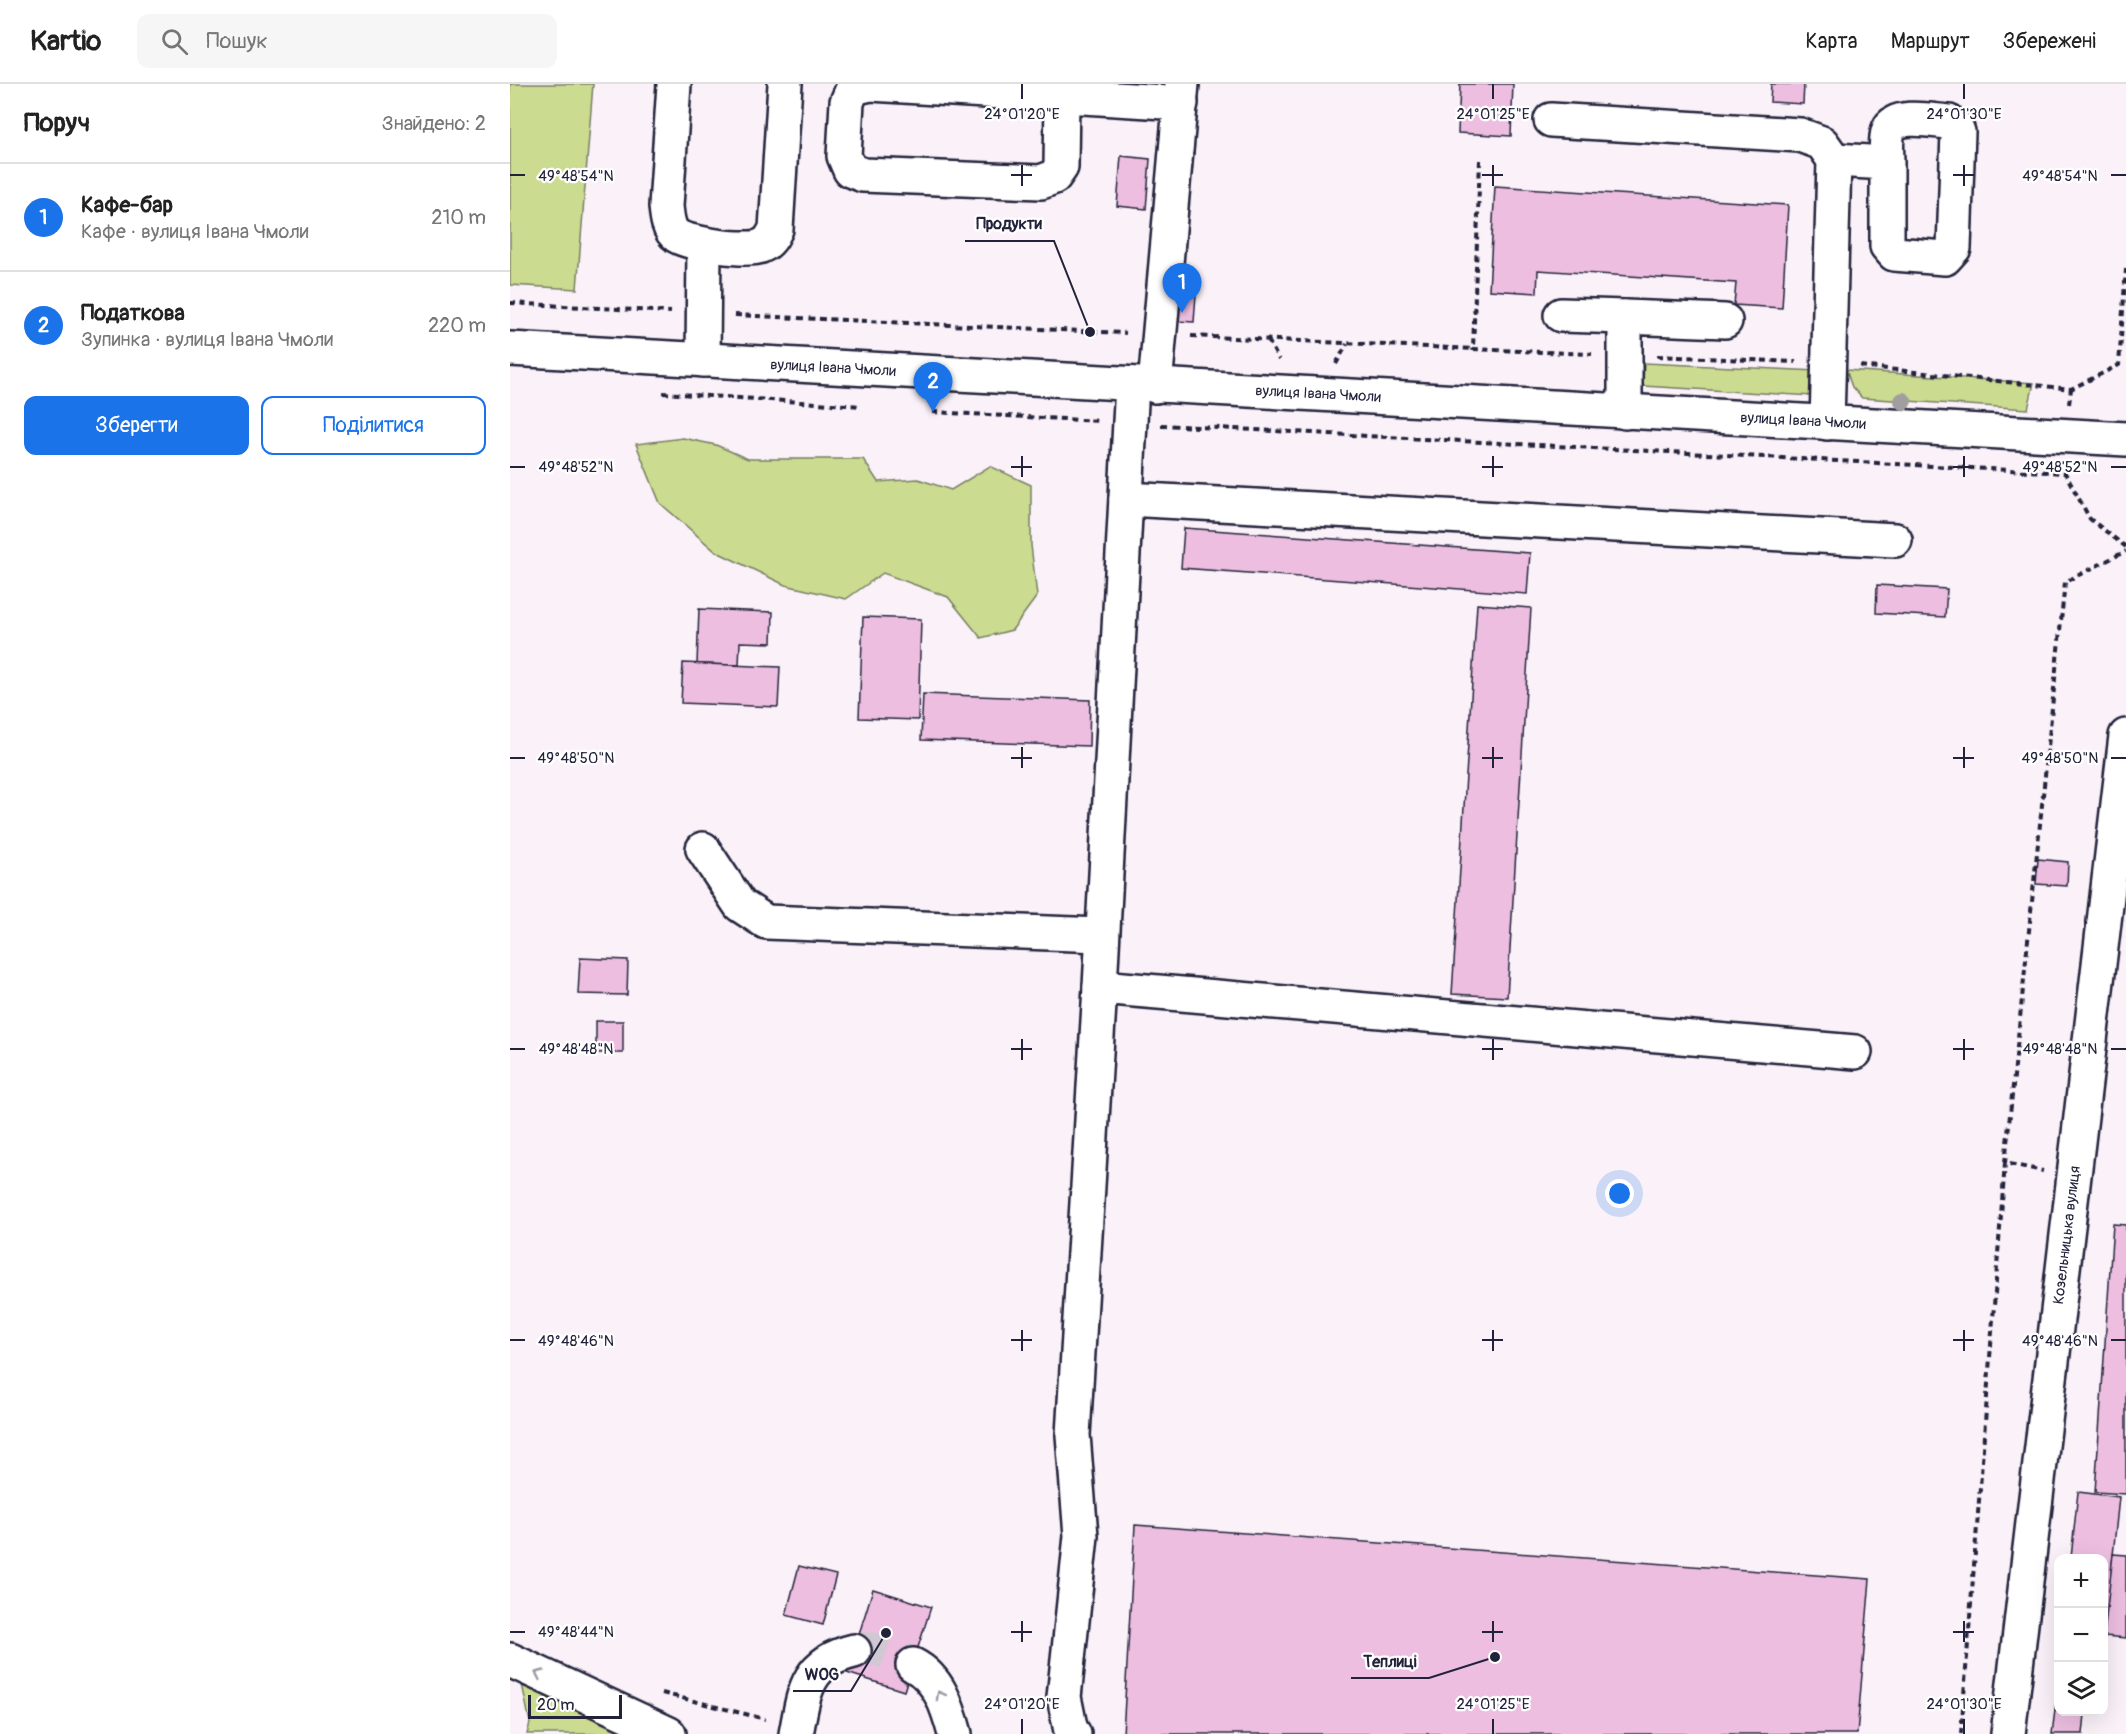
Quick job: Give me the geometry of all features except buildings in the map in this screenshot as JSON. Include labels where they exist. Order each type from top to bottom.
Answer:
[{"type":"street","points":[[674,84],[666,206],[668,222],[676,235],[704,245],[759,248],[769,241],[776,229],[785,84]]},
{"type":"street","points":[[1062,97],[1061,167],[1054,177],[1041,182],[863,175],[850,170],[844,156],[847,102],[853,88],[872,84],[1062,97],[1181,93],[1159,335],[1130,423],[1073,1435],[1082,1536],[1064,1697],[1071,1731],[1074,1734]]},
{"type":"street","points":[[1551,120],[1800,135],[1822,143],[1834,160],[1827,423]]},
{"type":"street","points":[[1834,160],[1887,163]]},
{"type":"street","points":[[703,360],[704,245]]},
{"type":"street","points":[[1562,315],[1725,321]]},
{"type":"street","points":[[1625,317],[1625,412]]},
{"type":"street","name":"вулиця Івана Чмоли","points":[[510,350],[2126,440]]},
{"type":"street","points":[[1126,499],[1895,540]]},
{"type":"street","name":"Козельницька вулиця","points":[[2008,1734],[2126,736]]},
{"type":"street","points":[[703,849],[740,905],[766,922],[1101,935]]},
{"type":"street","points":[[1100,987],[1855,1052]]},
{"type":"street","points":[[797,1731],[802,1698],[810,1679],[823,1664],[854,1650]]},
{"type":"street","points":[[510,1660],[669,1734]]},
{"type":"street","points":[[913,1665],[931,1679],[942,1695],[955,1734]]},
{"type":"path","points":[[2118,364],[2126,269]]},
{"type":"path","points":[[510,303],[1473,349]]},
{"type":"path","points":[[1268,339],[1281,363]]},
{"type":"path","points":[[1334,367],[1347,344]]},
{"type":"path","points":[[662,393],[862,406]]},
{"type":"path","points":[[933,412],[2065,472],[2090,519],[2126,549],[2065,582],[2004,1164],[1962,1734]]},
{"type":"path","points":[[2004,1164],[2074,1177]]},
{"type":"path","points":[[651,1690],[797,1731]]},
{"type":"green space","points":[[510,84],[593,84],[577,289],[510,285]]},
{"type":"green space","points":[[1644,363],[1817,371],[1813,396],[1643,386]]},
{"type":"green space","points":[[1846,370],[2034,383],[2028,409],[1862,398],[1852,387]]},
{"type":"green space","points":[[683,438],[716,445],[748,459],[863,459],[878,482],[918,479],[951,490],[990,466],[1031,485],[1031,545],[1037,596],[1012,630],[981,638],[948,597],[883,573],[846,599],[785,585],[715,551],[660,503],[636,444]]},
{"type":"green space","points":[[521,1679],[636,1734],[527,1734],[530,1723]]},
{"type":"tunnel","points":[[854,1651],[877,1650],[892,1654],[913,1665]]},
{"type":"place","name":"Кафе-бар","points":[[1182,313]]},
{"type":"place","name":"Продукти","points":[[1090,332]]},
{"type":"place","name":"Податкова","points":[[933,412]]},
{"type":"place","name":"WOG","points":[[886,1633]]},
{"type":"place","name":"Теплиці","points":[[1495,1657]]}]
